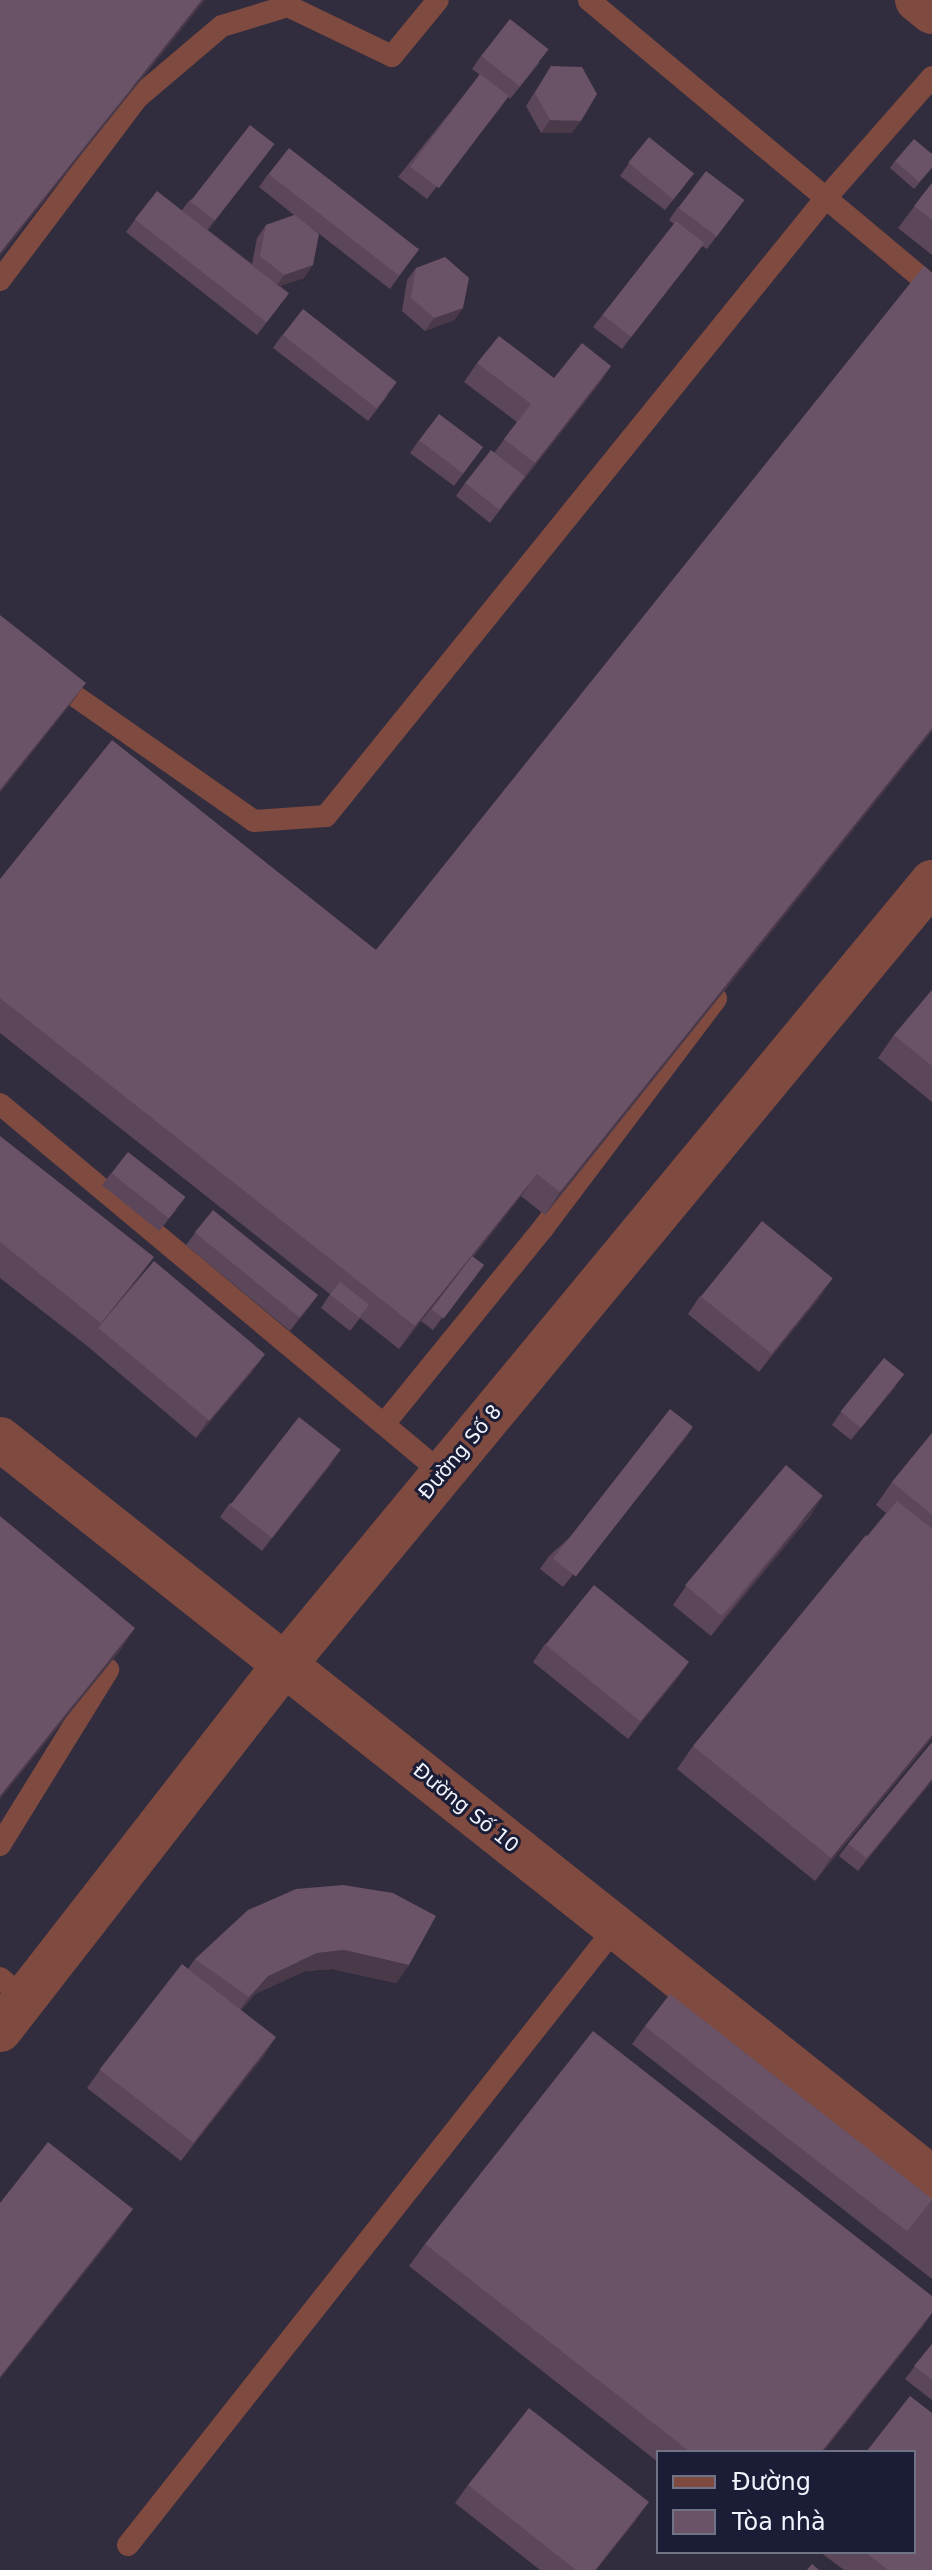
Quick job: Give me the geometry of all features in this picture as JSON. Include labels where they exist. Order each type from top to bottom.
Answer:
[{"type":"street","points":[[917,0],[932,12]]},
{"type":"street","name":"Đường Số 8","points":[[8,2002],[932,882]]},
{"type":"street","name":"Đường Số 10","points":[[0,1439],[932,2178]]},
{"type":"lane","points":[[0,280],[137,98],[222,26],[288,6],[392,56],[438,0]]},
{"type":"lane","points":[[589,0],[932,287]]},
{"type":"lane","points":[[38,670],[254,821],[326,816],[825,199],[932,77]]},
{"type":"lane","points":[[384,1424],[544,1227],[732,978]]},
{"type":"lane","points":[[0,1104],[442,1473]]},
{"type":"lane","points":[[0,1845],[108,1670]]},
{"type":"lane","points":[[128,2545],[616,1927]]},
{"type":"shaded area","points":[[0,0],[932,0],[932,2570],[0,2570]]},
{"type":"building","points":[[0,0],[202,0],[0,253]]},
{"type":"building","points":[[510,19],[549,49],[520,86],[481,56]]},
{"type":"building","points":[[551,66],[582,67],[597,94],[581,121],[550,120],[535,93]]},
{"type":"building","points":[[480,74],[509,96],[439,188],[410,167]]},
{"type":"building","points":[[250,125],[274,144],[215,221],[190,201]]},
{"type":"building","points":[[649,137],[694,174],[673,199],[628,163]]},
{"type":"building","points":[[914,139],[932,154],[932,167],[919,182],[895,161]]},
{"type":"building","points":[[289,148],[419,250],[399,276],[269,174]]},
{"type":"building","points":[[706,171],[744,200],[717,237],[678,208]]},
{"type":"building","points":[[932,183],[932,220],[914,206]]},
{"type":"building","points":[[157,191],[289,294],[266,322],[135,219]]},
{"type":"building","points":[[295,215],[319,234],[313,265],[284,275],[260,256],[266,225]]},
{"type":"building","points":[[676,221],[704,243],[631,337],[603,315]]},
{"type":"building","points":[[445,257],[469,278],[463,308],[434,318],[411,298],[416,268]]},
{"type":"building","points":[[924,266],[932,273],[932,728],[560,1192],[537,1174],[415,1326],[0,998],[0,879],[112,740],[376,950]]},
{"type":"building","points":[[303,309],[397,382],[376,408],[283,335]]},
{"type":"building","points":[[499,336],[554,378],[582,343],[611,366],[535,463],[504,439],[531,404],[477,363]]},
{"type":"building","points":[[439,414],[483,447],[463,473],[419,440]]},
{"type":"building","points":[[491,450],[525,476],[499,510],[465,483]]},
{"type":"building","points":[[0,615],[86,683],[0,790]]},
{"type":"building","points":[[932,990],[932,1066],[894,1035]]},
{"type":"building","points":[[0,1136],[154,1257],[101,1323],[0,1242]]},
{"type":"building","points":[[128,1152],[186,1197],[169,1218],[111,1173]]},
{"type":"building","points":[[213,1210],[318,1295],[300,1317],[195,1233]]},
{"type":"building","points":[[762,1221],[833,1278],[772,1354],[701,1296]]},
{"type":"building","points":[[472,1256],[484,1265],[444,1319],[432,1310]]},
{"type":"building","points":[[154,1261],[265,1354],[209,1421],[98,1328]]},
{"type":"building","points":[[340,1282],[369,1305],[359,1317],[330,1295]]},
{"type":"building","points":[[884,1358],[904,1374],[861,1428],[841,1412]]},
{"type":"building","points":[[670,1409],[693,1427],[576,1577],[553,1559]]},
{"type":"building","points":[[299,1417],[341,1450],[272,1538],[230,1505]]},
{"type":"building","points":[[932,1433],[932,1515],[892,1482]]},
{"type":"building","points":[[786,1465],[823,1496],[722,1616],[685,1585]]},
{"type":"building","points":[[897,1501],[932,1529],[932,1589],[867,1537]]},
{"type":"building","points":[[0,1516],[135,1628],[0,1796]]},
{"type":"building","points":[[866,1535],[932,1589],[932,1735],[831,1858],[693,1746]]},
{"type":"building","points":[[594,1585],[689,1662],[640,1722],[546,1645]]},
{"type":"building","points":[[932,1742],[932,1779],[867,1858],[848,1844]]},
{"type":"building","points":[[343,1885],[393,1893],[436,1916],[409,1965],[344,1950],[317,1953],[268,1976],[249,1997],[195,1959],[248,1910],[296,1889]]},
{"type":"building","points":[[182,1964],[276,2037],[193,2143],[100,2070]]},
{"type":"building","points":[[670,1994],[932,2199],[907,2231],[645,2026]]},
{"type":"building","points":[[593,2031],[932,2296],[932,2313],[823,2450],[687,2450],[425,2244]]},
{"type":"building","points":[[48,2142],[133,2209],[0,2377],[0,2203]]},
{"type":"building","points":[[932,2344],[932,2380],[914,2366]]},
{"type":"building","points":[[910,2396],[932,2413],[932,2570],[888,2570],[868,2554],[916,2554],[916,2450],[868,2450]]},
{"type":"building","points":[[529,2408],[649,2502],[595,2570],[576,2570],[468,2485]]}]
